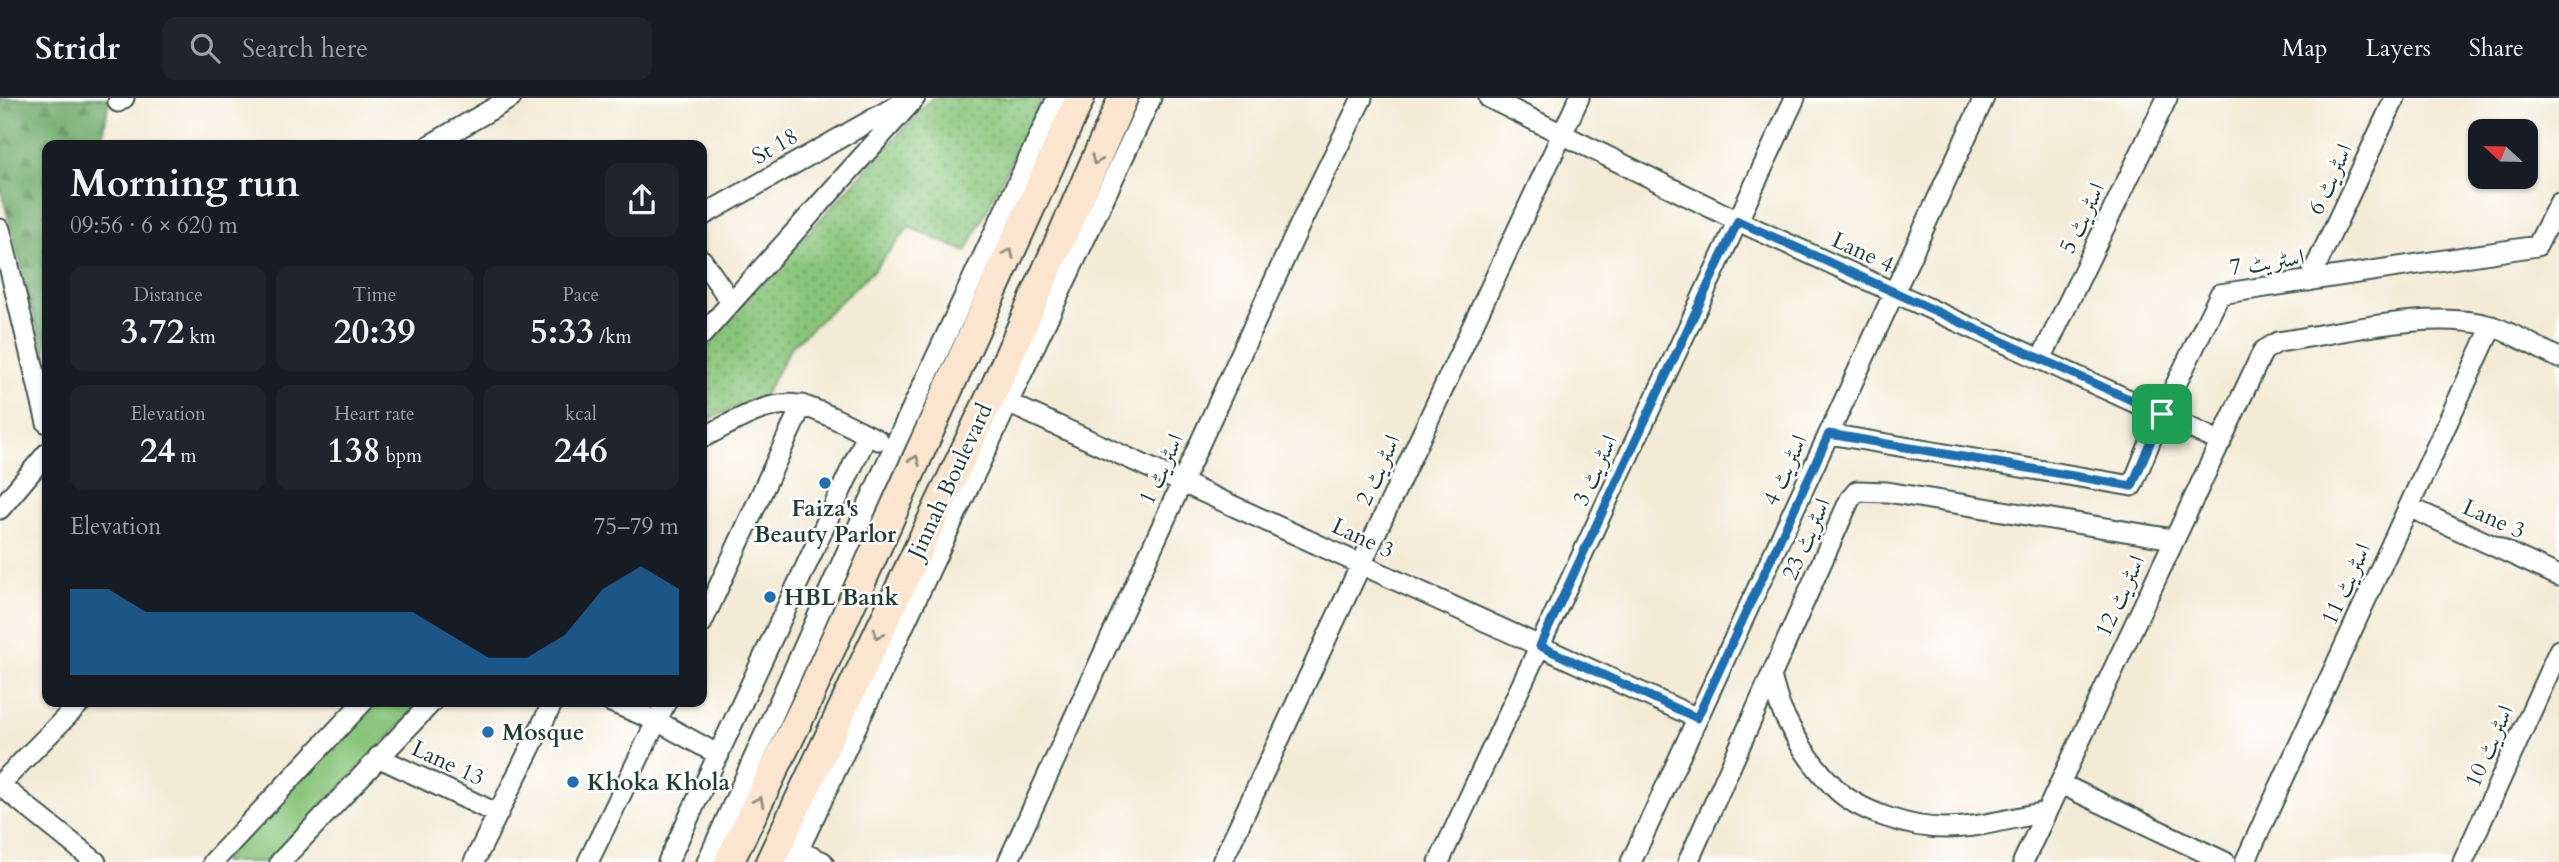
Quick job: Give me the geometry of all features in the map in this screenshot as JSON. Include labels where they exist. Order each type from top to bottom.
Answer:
[{"type":"street","points":[[437,140],[490,103],[511,98]]},
{"type":"street","name":"St 18","points":[[707,213],[909,98]]},
{"type":"street","points":[[707,329],[915,98]]},
{"type":"street","points":[[707,862],[894,447],[1057,98]]},
{"type":"street","name":"Jinnah Boulevard","points":[[729,862],[804,708],[1080,98]]},
{"type":"street","name":"Jinnah Boulevard","points":[[770,862],[995,387],[1124,98]]},
{"type":"street","points":[[823,862],[796,856],[1151,98]]},
{"type":"street","name":"اسٹریٹ 1","points":[[1008,862],[1303,218],[1362,98]]},
{"type":"street","name":"Lane 4","points":[[1489,98],[1738,221],[2221,442]]},
{"type":"street","name":"اسٹریٹ 2","points":[[1222,862],[1578,98]]},
{"type":"street","name":"اسٹریٹ 3","points":[[1439,862],[1795,98]]},
{"type":"street","name":"اسٹریٹ 4","points":[[1630,862],[1984,98]]},
{"type":"street","name":"اسٹریٹ 5","points":[[2041,359],[2167,98]]},
{"type":"street","name":"اسٹریٹ 6","points":[[2309,281],[2395,98]]},
{"type":"street","name":"اسٹریٹ 7","points":[[1829,434],[2132,486],[2162,414],[2220,294],[2537,246],[2559,203]]},
{"type":"street","points":[[0,229],[42,402]]},
{"type":"street","points":[[707,267],[731,302]]},
{"type":"street","name":"اسٹریٹ 12","points":[[2023,862],[2263,351],[2278,342],[2430,319],[2492,327]]},
{"type":"street","points":[[2492,327],[2559,358]]},
{"type":"street","name":"اسٹریٹ 11","points":[[2245,862],[2492,327]]},
{"type":"street","name":"Lane 3","points":[[1008,403],[1697,718]]},
{"type":"street","points":[[707,436],[763,409],[786,404],[802,405],[894,447]]},
{"type":"street","points":[[707,612],[802,405]]},
{"type":"street","points":[[667,862],[867,435]]},
{"type":"street","points":[[0,509],[42,459]]},
{"type":"street","name":"اسٹریٹ 23","points":[[1688,862],[1850,499],[1857,491],[1887,492],[2173,539]]},
{"type":"street","name":"Lane 3","points":[[2409,507],[2559,576]]},
{"type":"street","name":"اسٹریٹ 10","points":[[2463,862],[2559,650]]},
{"type":"street","points":[[1771,676],[1784,716],[1816,767],[1836,790],[1866,808],[1904,822],[1944,828],[1995,823],[2046,812]]},
{"type":"street","points":[[76,707],[0,784],[96,862]]},
{"type":"street","points":[[213,862],[358,707]]},
{"type":"street","points":[[280,862],[427,707]]},
{"type":"street","points":[[474,862],[551,707]]},
{"type":"street","points":[[623,707],[657,721],[719,755]]},
{"type":"street","points":[[588,862],[664,707]]},
{"type":"street","name":"Lane 13","points":[[378,757],[498,814]]},
{"type":"street","points":[[2061,784],[2225,862]]},
{"type":"green space","points":[[0,98],[109,98],[103,140],[42,140],[42,347],[0,186]]},
{"type":"green space","points":[[932,98],[1042,98],[966,252],[909,227],[873,271],[791,347],[764,396],[707,420],[707,343]]},
{"type":"green space","points":[[366,707],[416,707],[271,862],[221,862]]},
{"type":"place","name":"Faiza's Beauty Parlor","points":[[825,483]]},
{"type":"place","name":"HBL Bank","points":[[770,597]]},
{"type":"place","name":"Mosque","points":[[488,732]]},
{"type":"place","name":"Khoka Khola","points":[[573,782]]},
{"type":"route","points":[[1738,221],[2162,414],[2132,486],[1829,434],[1697,718],[1540,646],[1738,221]]}]
